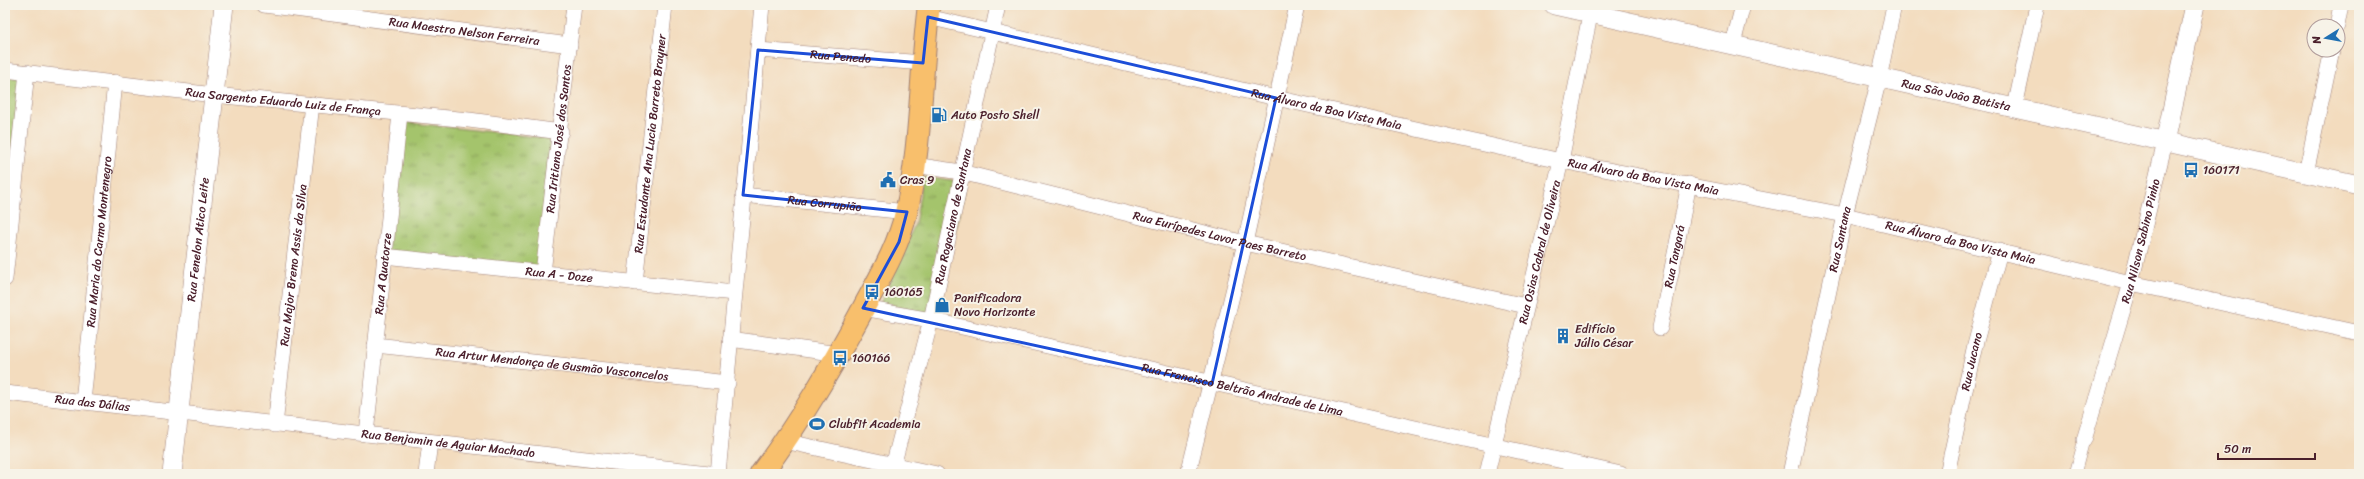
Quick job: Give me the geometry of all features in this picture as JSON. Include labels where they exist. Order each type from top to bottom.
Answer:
[{"type":"main road","points":[[761,474],[784,441],[838,354],[899,242],[914,165],[928,11]]},
{"type":"street","name":"Rua Fenelon Atico Leite","points":[[172,474],[224,5]]},
{"type":"street","name":"Rua Maestro Nelson Ferreira","points":[[264,5],[362,12],[570,45]]},
{"type":"street","name":"Rua Iritiano José dos Santos","points":[[543,273],[561,132],[574,5]]},
{"type":"street","name":"Rua Estudante Ana Lucia Barreto Brayner","points":[[635,283],[665,5]]},
{"type":"street","points":[[718,474],[728,383],[734,293],[762,5]]},
{"type":"street","name":"Rua Rogaciano de Santana","points":[[892,470],[931,320],[961,172],[998,5]]},
{"type":"street","points":[[1188,474],[1212,384],[1245,243],[1297,5]]},
{"type":"street","name":"Rua São João Batista","points":[[1554,5],[1591,9],[1879,79],[2015,107],[2359,185]]},
{"type":"street","points":[[1733,44],[1743,5]]},
{"type":"street","name":"Rua Santana","points":[[1790,474],[1845,215],[1879,79],[1894,5]]},
{"type":"street","points":[[2015,107],[2037,5]]},
{"type":"street","name":"Rua Nilson Sabino Pinho","points":[[2075,474],[2132,283],[2195,5]]},
{"type":"street","points":[[2339,18],[2341,5]]},
{"type":"street","name":"Rua Osias Cabral de Oliveira","points":[[1487,474],[1561,161],[1591,9]]},
{"type":"street","name":"Rua Álvaro da Boa Vista Maia","points":[[928,11],[992,31],[1276,98],[1561,161],[1689,184],[1845,215],[2132,283],[2359,333]]},
{"type":"street","name":"Rua Penedo","points":[[758,50],[923,63]]},
{"type":"street","points":[[2306,173],[2330,58]]},
{"type":"street","name":"Rua Sargento Eduardo Luiz de França","points":[[5,70],[214,94],[469,120],[561,132]]},
{"type":"street","points":[[5,280],[9,213],[27,72]]},
{"type":"street","name":"Rua Maria do Carmo Montenegro","points":[[83,402],[115,82]]},
{"type":"street","name":"Rua Major Breno Assis da Silva","points":[[275,425],[312,104]]},
{"type":"street","name":"Rua A Quatorze","points":[[366,434],[400,114]]},
{"type":"street","name":"Rua Eurípedes Lavor Paes Barreto","points":[[914,165],[961,172],[1245,243],[1526,306]]},
{"type":"street","name":"Rua Tangará","points":[[1660,328],[1689,184]]},
{"type":"street","name":"Rua Corrupião","points":[[743,195],[906,212]]},
{"type":"street","name":"Rua Jucano","points":[[1947,474],[1974,349],[2000,251]]},
{"type":"street","name":"Rua A - Doze","points":[[384,256],[734,293]]},
{"type":"street","name":"Rua Francisco Beltrão Andrade de Lima","points":[[863,308],[931,320],[1212,384],[1621,474]]},
{"type":"street","points":[[730,339],[838,354]]},
{"type":"street","name":"Rua Artur Mendonça de Gusmão Vasconcelos","points":[[375,345],[728,383]]},
{"type":"street","name":"Rua das Dálias","points":[[5,393],[179,413]]},
{"type":"street","name":"Rua Benjamin de Aguiar Machado","points":[[179,413],[718,474]]},
{"type":"street","points":[[784,441],[892,470],[937,474]]},
{"type":"street","points":[[426,474],[430,442]]},
{"type":"highlighted area","points":[[928,17],[1276,98],[1212,384],[863,308],[899,242],[907,212],[743,195],[758,50],[923,63]]},
{"type":"green space","points":[[5,76],[21,78],[5,209]]},
{"type":"green space","points":[[403,122],[554,139],[538,269],[387,252]]},
{"type":"green space","points":[[923,177],[966,183],[936,317],[880,304],[915,224]]},
{"type":"place","name":"Auto Posto Shell","points":[[939,115]]},
{"type":"place","name":"160171","points":[[2191,170]]},
{"type":"place","name":"Cras 9","points":[[888,180]]},
{"type":"place","name":"160165","points":[[872,292]]},
{"type":"place","name":"Panificadora Novo Horizonte","points":[[942,305]]},
{"type":"place","name":"Edifício Júlio César","points":[[1563,336]]},
{"type":"place","name":"160166","points":[[840,358]]},
{"type":"place","name":"Clubfit Academia","points":[[817,424]]}]
